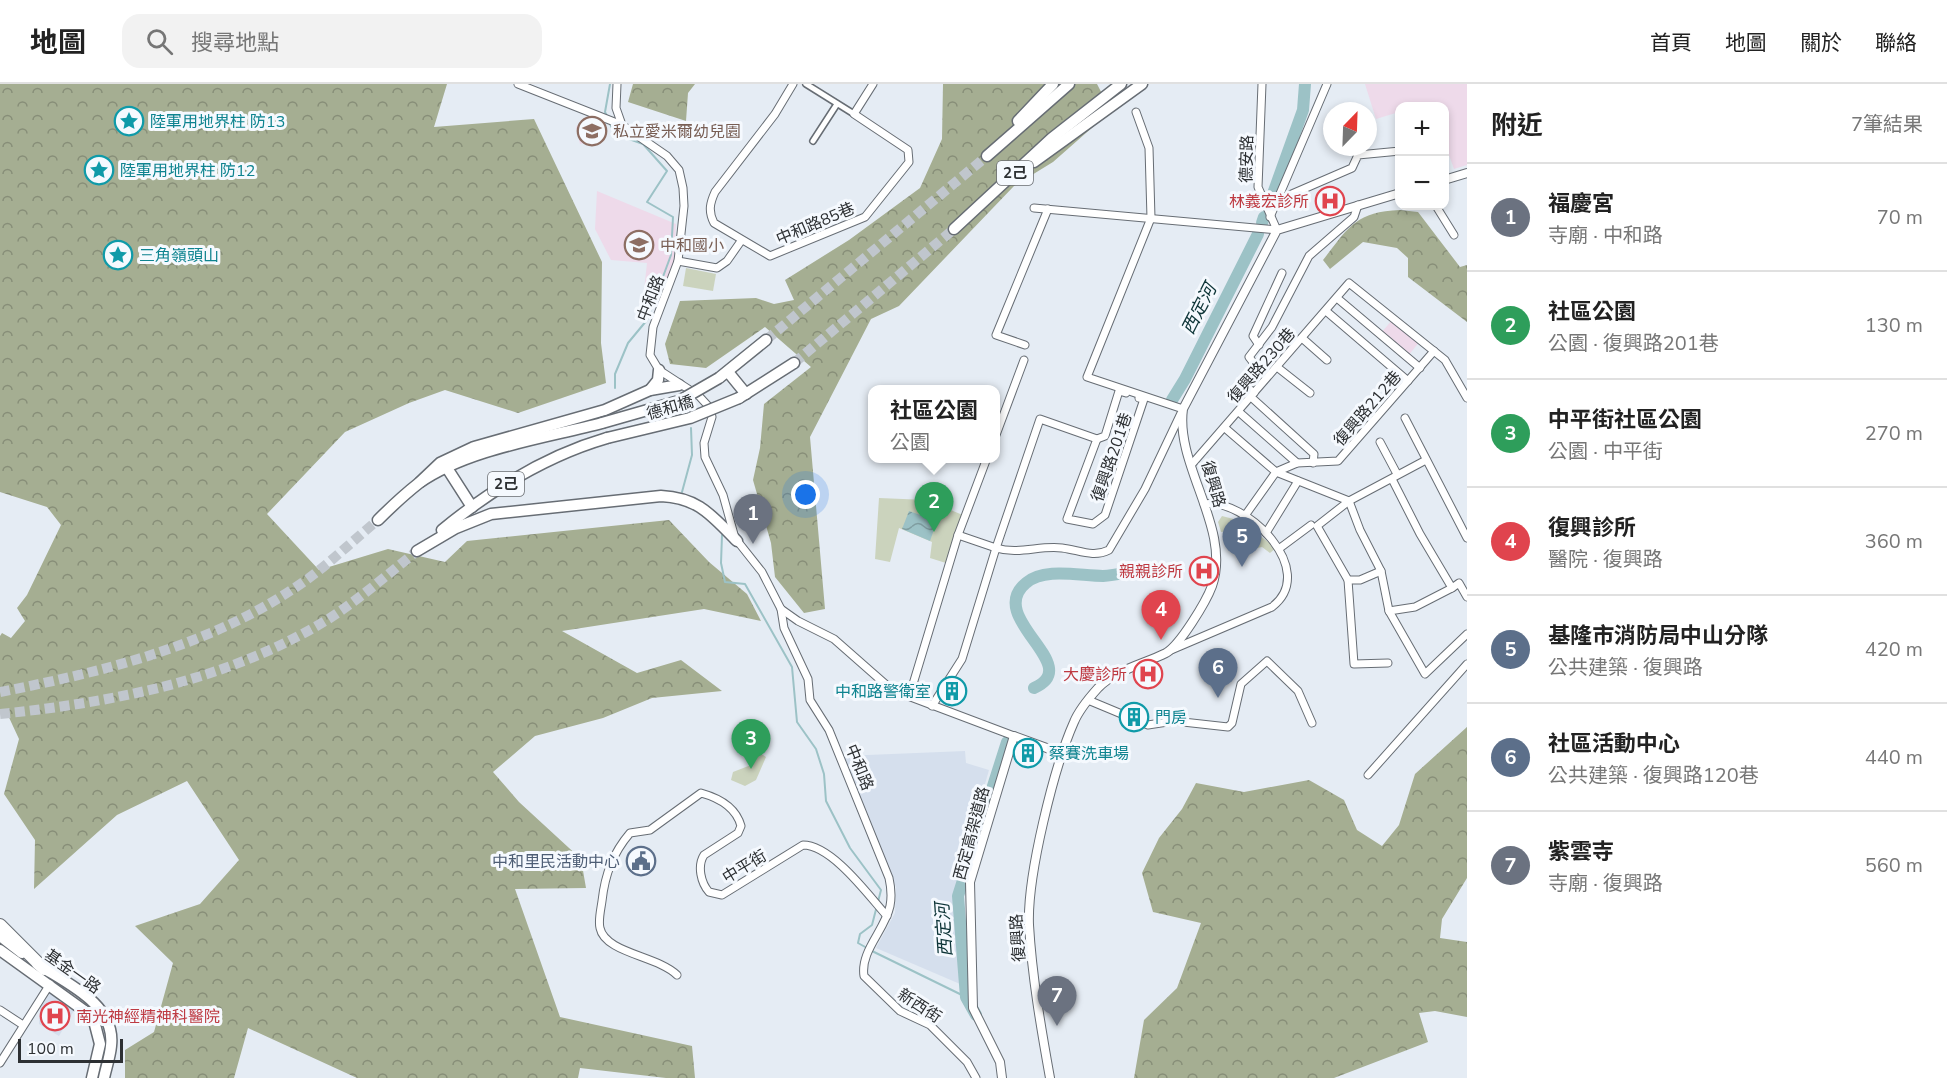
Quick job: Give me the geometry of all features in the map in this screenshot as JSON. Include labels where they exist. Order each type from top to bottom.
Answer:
[{"type":"highway","points":[[0,925],[47,977]]},
{"type":"main road","points":[[987,156],[1055,88],[1069,84]]},
{"type":"main road","name":"2己","points":[[954,229],[1077,117],[1120,84]]},
{"type":"main road","points":[[1009,178],[1142,84]]},
{"type":"main road","name":"2己","points":[[724,375],[766,340]]},
{"type":"main road","name":"2己","points":[[742,396],[794,363]]},
{"type":"main road","points":[[650,390],[658,380],[659,370]]},
{"type":"main road","points":[[724,375],[742,396]]},
{"type":"main road","name":"德和橋","points":[[447,468],[495,450],[679,401],[724,375]]},
{"type":"main road","points":[[420,482],[440,463],[474,447],[605,410],[650,390],[679,385]]},
{"type":"main road","name":"德和橋","points":[[472,507],[556,456],[607,438],[690,418],[742,396]]},
{"type":"main road","points":[[447,468],[472,507]]},
{"type":"main road","name":"2己","points":[[378,520],[420,482],[447,468]]},
{"type":"main road","name":"2己","points":[[472,507],[417,551],[456,528],[491,514],[661,496],[688,499],[700,505],[718,523]]},
{"type":"main road","points":[[718,523],[727,527],[731,525]]},
{"type":"main road","points":[[718,523],[737,541]]},
{"type":"main road","name":"基金一路","points":[[0,936],[93,1017],[100,1044],[92,1078]]},
{"type":"main road","name":"基金一路","points":[[0,950],[94,1003],[110,1029],[112,1045],[104,1078]]},
{"type":"street","name":"中和路","points":[[518,84],[618,124],[661,151],[679,170],[684,206],[678,261],[653,327],[650,355],[659,370],[699,396],[710,408],[712,417],[704,443],[705,457],[723,495],[737,541],[762,572],[781,609],[784,628],[808,679],[810,700],[829,730],[887,872],[891,893],[887,916],[869,952]]},
{"type":"street","points":[[616,84],[618,124]]},
{"type":"street","name":"中和路85巷","points":[[794,84],[775,114],[715,192],[709,214],[714,223],[741,241],[770,256],[855,222],[873,209],[909,162],[911,155],[904,147],[854,114]]},
{"type":"street","points":[[806,84],[854,114],[873,84]]},
{"type":"street","name":"德安路","points":[[1262,84],[1258,187],[1277,230]]},
{"type":"street","points":[[1270,217],[1327,84]]},
{"type":"street","points":[[813,141],[837,104]]},
{"type":"street","points":[[958,535],[1012,553],[1060,547],[1096,554],[1109,550],[1145,489],[1183,409],[1087,377],[1151,218],[1149,148],[1136,112]]},
{"type":"street","points":[[1278,200],[1352,168],[1358,155],[1395,151]]},
{"type":"street","points":[[1449,178],[1467,173]]},
{"type":"street","points":[[1034,208],[1277,230],[1395,194]]},
{"type":"street","points":[[1313,463],[1314,454],[1252,395],[1245,385],[1259,370],[1249,357],[1272,327],[1309,256],[1354,217],[1358,205]]},
{"type":"street","points":[[1025,345],[996,335],[1048,209]]},
{"type":"street","points":[[1438,210],[1454,235]]},
{"type":"street","name":"復興路","points":[[1050,1078],[1039,1007],[1029,911],[1036,865],[1063,754],[1074,720],[1099,687],[1119,674],[1169,651],[1194,618],[1214,579],[1216,565],[1212,529],[1183,432],[1183,409],[1277,230]]},
{"type":"street","points":[[678,261],[717,268],[727,261],[741,241]]},
{"type":"street","points":[[1259,345],[1253,336],[1282,273]]},
{"type":"street","name":"復興路230巷","points":[[1192,464],[1349,283],[1434,351]]},
{"type":"street","points":[[1337,298],[1420,368]]},
{"type":"street","points":[[1326,311],[1408,381]]},
{"type":"street","points":[[1302,338],[1327,360]]},
{"type":"street","points":[[1434,351],[1445,360],[1467,398]]},
{"type":"street","name":"復興路212巷","points":[[1244,517],[1276,472],[1297,462],[1338,461],[1434,351]]},
{"type":"street","points":[[1000,424],[1024,360]]},
{"type":"street","points":[[1277,367],[1310,393]]},
{"type":"street","name":"復興路201巷","points":[[932,706],[962,659],[996,548],[1040,419],[1097,439],[1105,436],[1119,391],[1144,399],[1104,515],[1093,524],[1067,519],[1097,439]]},
{"type":"street","points":[[1239,412],[1297,462]]},
{"type":"street","points":[[1404,418],[1467,538]]},
{"type":"street","points":[[1225,428],[1276,472],[1349,501],[1360,530],[1381,571],[1389,611],[1425,674],[1467,634]]},
{"type":"street","points":[[1171,432],[1183,432]]},
{"type":"street","points":[[1380,442],[1420,534],[1452,588]]},
{"type":"street","points":[[1388,663],[1354,664],[1348,580],[1317,526],[1349,501],[1426,460]]},
{"type":"street","points":[[913,684],[958,535],[985,463]]},
{"type":"street","points":[[1266,533],[1298,481]]},
{"type":"street","points":[[1169,651],[1276,605],[1287,585],[1287,569],[1280,548],[1266,533],[1224,504],[1204,504]]},
{"type":"street","points":[[1280,548],[1311,525]]},
{"type":"street","points":[[1348,580],[1360,580],[1381,571]]},
{"type":"street","points":[[1389,611],[1415,606],[1459,583],[1467,597]]},
{"type":"street","name":"中和路","points":[[781,609],[798,621],[834,639],[892,690],[1063,754]]},
{"type":"street","points":[[784,628],[788,621],[798,621]]},
{"type":"street","points":[[1088,700],[1148,725],[1174,721],[1228,727],[1232,723],[1240,684],[1267,661],[1298,691],[1312,723]]},
{"type":"street","points":[[1368,775],[1467,664]]},
{"type":"street","name":"西定高架道路","points":[[1002,1078],[1000,1062],[973,1008],[970,882],[1014,736]]},
{"type":"street","name":"中平街","points":[[677,975],[665,964],[635,956],[605,939],[599,927],[603,888],[610,862],[630,833],[650,830],[701,793],[715,797],[729,806],[741,826],[738,833],[704,855],[700,861],[702,879],[709,892],[722,895],[803,845],[811,845],[846,870],[887,916]]},
{"type":"street","points":[[876,901],[888,899],[891,893]]},
{"type":"street","name":"新西街","points":[[869,952],[864,969],[866,980],[900,1011],[930,1025],[967,1062],[976,1078]]},
{"type":"street","points":[[0,1063],[3,1053],[23,1025],[47,977]]},
{"type":"street","points":[[0,1010],[23,1025]]},
{"type":"shaded area","points":[[1365,84],[1467,84],[1467,165],[1454,169],[1449,155],[1449,102],[1395,102],[1395,113],[1377,119],[1377,102],[1371,102]]},
{"type":"shaded area","name":"私立愛米爾幼兒園","points":[[582,121],[605,124],[607,135],[600,140],[580,144],[576,127]]},
{"type":"shaded area","name":"中和國小","points":[[597,191],[676,224],[674,261],[663,293],[655,289],[644,290],[647,263],[611,260],[595,229]]},
{"type":"shaded area","points":[[1393,319],[1420,341],[1408,356],[1381,333]]},
{"type":"shaded area","points":[[965,751],[966,763],[989,770],[963,860],[960,984],[876,948],[895,913],[896,887],[843,756]]},
{"type":"shaded area","name":"南光神經精神科醫院","points":[[52,990],[76,1007],[59,1036],[39,1024],[40,1008]]},
{"type":"green space","points":[[0,84],[447,84],[434,127],[534,119],[602,262],[601,343],[606,383],[518,413],[445,390],[409,403],[345,432],[267,514],[319,570],[388,549],[445,562],[467,541],[669,520],[709,562],[747,594],[761,621],[704,609],[562,631],[637,673],[681,660],[722,691],[652,698],[603,718],[535,736],[493,772],[519,802],[581,859],[586,888],[515,889],[560,1017],[692,1046],[695,1078],[666,1078],[580,1068],[578,1078],[357,1078],[248,1028],[234,1078],[125,1078],[125,1050],[154,1032],[173,963],[135,926],[200,904],[239,860],[187,781],[117,815],[34,889],[35,840],[4,794],[19,739],[6,711],[0,710],[0,636],[2,633],[11,638],[25,621],[17,608],[27,595],[61,525],[47,507],[0,492]]},
{"type":"green space","points":[[633,84],[695,84],[688,93],[686,121],[628,102]]},
{"type":"green space","points":[[943,84],[1097,84],[1111,111],[1053,162],[1014,186],[899,306],[871,319],[810,437],[825,609],[804,613],[775,577],[771,543],[753,480],[760,448],[764,404],[811,367],[765,327],[706,368],[670,364],[665,344],[680,301],[756,298],[774,304],[794,300],[785,280],[849,240],[920,188],[942,139]]},
{"type":"green space","points":[[1385,211],[1418,212],[1460,267],[1467,265],[1467,322],[1408,277],[1408,258],[1397,248],[1363,242],[1330,269],[1323,260],[1354,223]]},
{"type":"green space","points":[[686,268],[716,274],[713,291],[683,286]]},
{"type":"green space","points":[[879,498],[927,500],[965,516],[949,564],[930,558],[932,542],[899,528],[890,562],[875,559]]},
{"type":"green space","points":[[1222,516],[1241,521],[1276,548],[1270,553],[1262,547],[1246,550],[1247,540],[1233,531],[1221,532],[1218,522]]},
{"type":"green space","points":[[1467,727],[1467,878],[1442,919],[1440,938],[1467,942],[1467,1017],[1435,1011],[1419,1013],[1428,1042],[1334,1078],[1134,1078],[1144,1020],[1177,988],[1201,923],[1153,912],[1142,873],[1159,838],[1182,809],[1196,783],[1244,792],[1309,780],[1344,800],[1357,830],[1382,846],[1399,825],[1415,774]]},
{"type":"green space","points":[[754,749],[766,757],[756,780],[745,786],[731,780],[733,772],[751,765],[748,751]]},
{"type":"water","points":[[909,511],[937,521],[930,541],[902,529]]},
{"type":"waterway","points":[[607,116],[605,112],[610,84]]},
{"type":"waterway","name":"西定河","points":[[1270,202],[1303,110],[1305,84]]},
{"type":"waterway","points":[[609,122],[615,134],[643,144],[667,171],[647,202],[673,217],[671,255],[647,320],[628,343],[615,374],[615,388]]},
{"type":"waterway","name":"西定河","points":[[1262,223],[1264,217]]},
{"type":"waterway","name":"西定河","points":[[1172,400],[1185,379],[1258,234]]},
{"type":"waterway","points":[[682,492],[692,455],[691,428]]},
{"type":"waterway","points":[[722,535],[721,563],[725,582],[745,584],[792,667],[797,722],[816,749],[824,774],[826,801],[850,848],[881,890],[872,925],[860,934],[858,943],[867,948]]},
{"type":"waterway","name":"西定河","points":[[1034,688],[1047,678],[1049,667],[1017,611],[1016,597],[1026,583],[1042,575],[1103,576],[1153,569]]},
{"type":"waterway","name":"西定河","points":[[976,1015],[966,997],[958,896],[1007,742]]},
{"type":"waterway","points":[[872,951],[966,997]]},
{"type":"tunnel","points":[[766,340],[987,156]]},
{"type":"tunnel","points":[[794,363],[954,229]]},
{"type":"tunnel","points":[[0,692],[114,666],[152,655],[225,627],[304,582],[378,520]]},
{"type":"tunnel","points":[[0,714],[129,695],[171,685],[252,657],[330,618],[417,551]]},
{"type":"place","name":"陸軍用地界柱 防13","points":[[129,121]]},
{"type":"place","name":"私立愛米爾幼兒園","points":[[592,131]]},
{"type":"place","name":"陸軍用地界柱 防12","points":[[99,170]]},
{"type":"place","name":"林義宏診所","points":[[1330,201]]},
{"type":"place","name":"中和國小","points":[[639,245]]},
{"type":"place","name":"三角嶺頭山","points":[[118,255]]},
{"type":"place","name":"社區公園","points":[[934,532]]},
{"type":"place","name":"福慶宮","points":[[753,544]]},
{"type":"place","name":"基隆市消防局中山分隊","points":[[1242,567]]},
{"type":"place","name":"親親診所","points":[[1204,571]]},
{"type":"place","name":"復興診所","points":[[1161,640]]},
{"type":"place","name":"大慶診所","points":[[1148,674]]},
{"type":"place","name":"中和路警衛室","points":[[952,691]]},
{"type":"place","name":"社區活動中心","points":[[1218,698]]},
{"type":"place","name":"門房","points":[[1134,717]]},
{"type":"place","name":"蔡賽洗車場","points":[[1028,753]]},
{"type":"place","name":"中平街社區公園","points":[[751,769]]},
{"type":"place","name":"中和里民活動中心","points":[[641,861]]},
{"type":"place","name":"南光神經精神科醫院","points":[[55,1016]]},
{"type":"place","name":"紫雲寺","points":[[1057,1026]]}]
